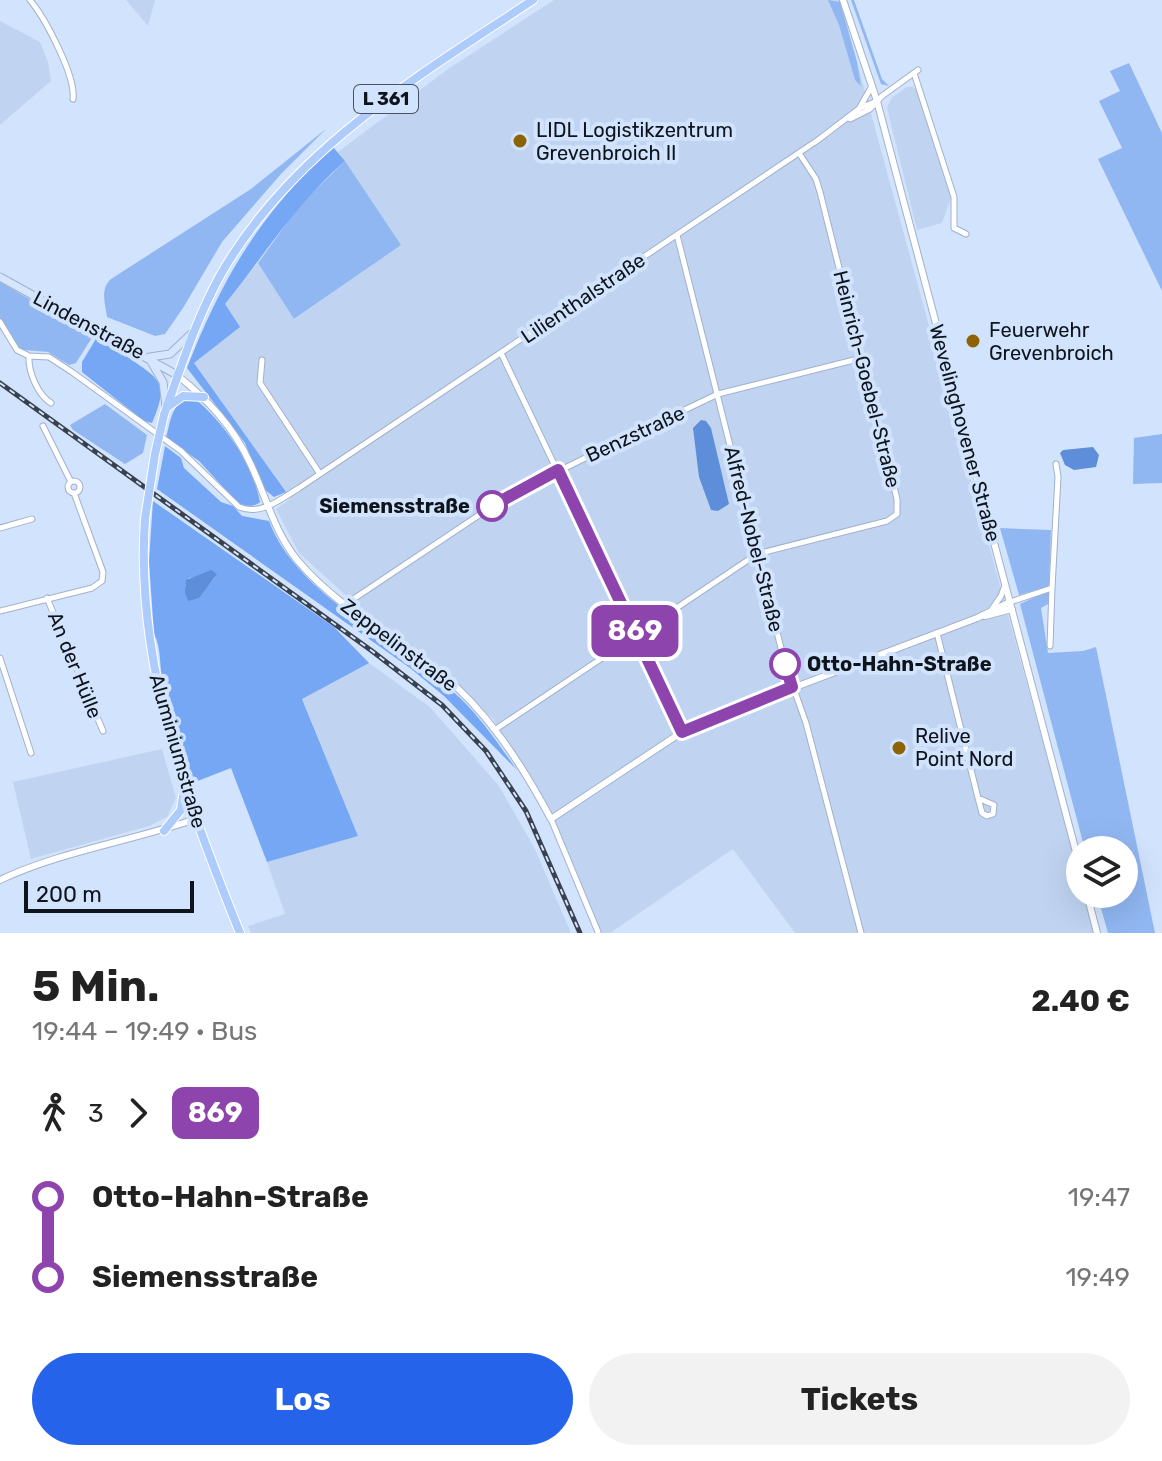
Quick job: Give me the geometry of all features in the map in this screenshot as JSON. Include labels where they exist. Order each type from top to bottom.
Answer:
[{"type":"main road","name":"L 361","points":[[177,375],[194,329],[240,245],[266,209],[306,165],[381,103],[533,0]]},
{"type":"main road","name":"Lindenstraße","points":[[0,277],[177,375]]},
{"type":"main road","points":[[165,412],[163,382],[147,357],[170,354],[194,329]]},
{"type":"main road","name":"Aluminiumstraße","points":[[177,375],[155,454],[145,519],[145,593],[151,648],[167,729],[196,819],[240,933]]},
{"type":"main road","points":[[165,412],[183,396],[204,397]]},
{"type":"main road","points":[[164,831],[181,810],[185,784]]},
{"type":"street","points":[[30,0],[46,22],[73,85],[73,99]]},
{"type":"street","name":"Wevelinghovener Straße","points":[[843,0],[877,101],[1072,836]]},
{"type":"street","name":"Lilienthalstraße","points":[[845,121],[865,113],[916,72],[954,197],[954,228],[966,234]]},
{"type":"street","name":"Lilienthalstraße","points":[[860,108],[872,86]]},
{"type":"street","name":"Lilienthalstraße","points":[[267,506],[320,474],[677,235],[860,108],[877,101]]},
{"type":"street","name":"Heinrich-Goebel-Straße","points":[[757,554],[887,521],[897,514],[897,499],[820,192],[816,179],[799,153]]},
{"type":"street","name":"Alfred-Nobel-Straße","points":[[677,235],[792,687],[806,723],[861,933]]},
{"type":"street","points":[[0,322],[17,350],[29,356],[49,357],[72,372],[181,451],[239,507],[251,510],[267,506]]},
{"type":"street","points":[[501,353],[682,732]]},
{"type":"street","points":[[29,356],[29,369],[43,398],[51,403]]},
{"type":"street","name":"Benzstraße","points":[[346,604],[492,506],[558,470],[718,394],[862,358]]},
{"type":"street","points":[[262,360],[260,383],[320,474]]},
{"type":"street","name":"Zeppelinstraße","points":[[177,375],[204,397],[242,447],[284,541],[299,563],[346,604],[444,676],[496,729],[551,819],[598,932]]},
{"type":"street","points":[[0,611],[92,588],[100,584],[103,578],[80,500],[74,493],[80,490],[80,486],[77,481],[71,482],[43,426]]},
{"type":"street","points":[[1050,646],[1058,477],[1056,464]]},
{"type":"street","points":[[0,528],[32,519]]},
{"type":"street","points":[[496,729],[757,554]]},
{"type":"street","points":[[977,618],[992,609],[1000,599],[1005,584]]},
{"type":"street","points":[[551,819],[682,732],[1052,588]]},
{"type":"street","name":"An der Hülle","points":[[47,598],[103,731]]},
{"type":"street","points":[[992,609],[1011,606]]},
{"type":"street","points":[[937,633],[978,798]]},
{"type":"street","points":[[0,658],[31,753]]},
{"type":"street","points":[[0,880],[42,863],[164,831],[196,819]]},
{"type":"street","points":[[1091,908],[1097,933]]},
{"type":"shaded area","points":[[126,0],[155,0],[148,26]]},
{"type":"shaded area","points":[[554,0],[840,0],[1069,836],[1066,836],[1066,908],[1088,908],[1095,933],[795,933],[733,849],[610,933],[600,933],[544,798],[493,719],[448,675],[371,618],[299,553],[276,509],[290,499],[194,363],[239,327],[224,304],[258,263],[295,319],[400,245],[338,152],[448,69]]},
{"type":"shaded area","points":[[828,0],[840,2],[861,86],[855,80],[839,25]]},
{"type":"shaded area","points":[[851,0],[854,0],[882,79],[889,86],[881,84]]},
{"type":"shaded area","points":[[0,21],[40,42],[51,81],[0,125]]},
{"type":"shaded area","points":[[1129,63],[1162,133],[1162,291],[1098,159],[1122,148],[1099,101],[1120,91],[1110,71]]},
{"type":"shaded area","points":[[907,87],[913,87],[920,93],[951,198],[942,223],[917,230],[887,108],[892,97]]},
{"type":"shaded area","points":[[326,129],[281,174],[222,242],[165,334],[155,336],[107,317],[104,292],[111,279],[251,189]]},
{"type":"shaded area","points":[[333,147],[345,161],[296,212],[225,304],[240,327],[194,363],[286,492],[274,497],[264,489],[245,443],[187,368],[214,305],[246,248],[285,196]]},
{"type":"shaded area","points":[[345,161],[401,245],[294,319],[258,263],[300,205]]},
{"type":"shaded area","points":[[0,282],[93,336],[76,363],[69,365],[48,352],[18,347],[0,320]]},
{"type":"shaded area","points":[[97,337],[148,372],[159,384],[160,399],[152,423],[144,421],[82,372],[82,362]]},
{"type":"shaded area","points":[[185,399],[201,404],[230,436],[251,474],[260,502],[249,506],[238,503],[199,461],[166,438],[174,411]]},
{"type":"shaded area","points":[[105,404],[147,435],[143,453],[125,464],[70,425]]},
{"type":"shaded area","points":[[701,420],[711,428],[729,504],[718,511],[711,510],[699,477],[693,428]]},
{"type":"shaded area","points":[[1162,434],[1162,483],[1133,484],[1134,438]]},
{"type":"shaded area","points":[[165,446],[181,458],[184,468],[221,502],[233,506],[242,516],[269,521],[283,548],[303,573],[327,596],[437,677],[460,698],[483,723],[517,770],[444,696],[410,668],[157,489]]},
{"type":"shaded area","points":[[1093,447],[1099,455],[1096,467],[1074,470],[1065,465],[1060,453],[1063,450]]},
{"type":"shaded area","points":[[153,501],[334,627],[369,663],[302,699],[358,836],[267,862],[231,768],[195,782],[190,781],[162,677],[154,634],[149,561]],"holes":[[[215,577],[203,591],[185,586],[189,578]]]},
{"type":"shaded area","points":[[1000,528],[1051,530],[1049,586],[1019,595]]},
{"type":"shaded area","points":[[211,570],[217,574],[199,598],[188,601],[186,580]]},
{"type":"shaded area","points":[[1049,593],[1050,603],[1041,608],[1048,653],[1096,647],[1135,836],[1081,836],[1020,604]]},
{"type":"shaded area","points":[[369,663],[430,707],[499,786],[534,847],[571,933],[251,933],[248,926],[285,914],[267,862],[358,836],[302,698]]},
{"type":"shaded area","points":[[162,749],[176,798],[167,817],[149,826],[31,859],[13,782]]},
{"type":"shaded area","points":[[1138,851],[1155,933],[1108,933],[1101,908],[1138,908]]},
{"type":"railway","points":[[0,383],[372,651],[442,705],[486,751],[526,811],[580,933]]},
{"type":"bus line","name":"869","points":[[492,506],[558,470],[682,732],[792,687],[785,664]]},
{"type":"place","name":"LIDL Logistikzentrum Grevenbroich II","points":[[520,141]]},
{"type":"place","name":"Feuerwehr Grevenbroich","points":[[973,341]]},
{"type":"place","name":"Siemensstraße","points":[[492,506]]},
{"type":"place","name":"Otto-Hahn-Straße","points":[[785,664]]},
{"type":"place","name":"Relive Point Nord","points":[[899,748]]}]
